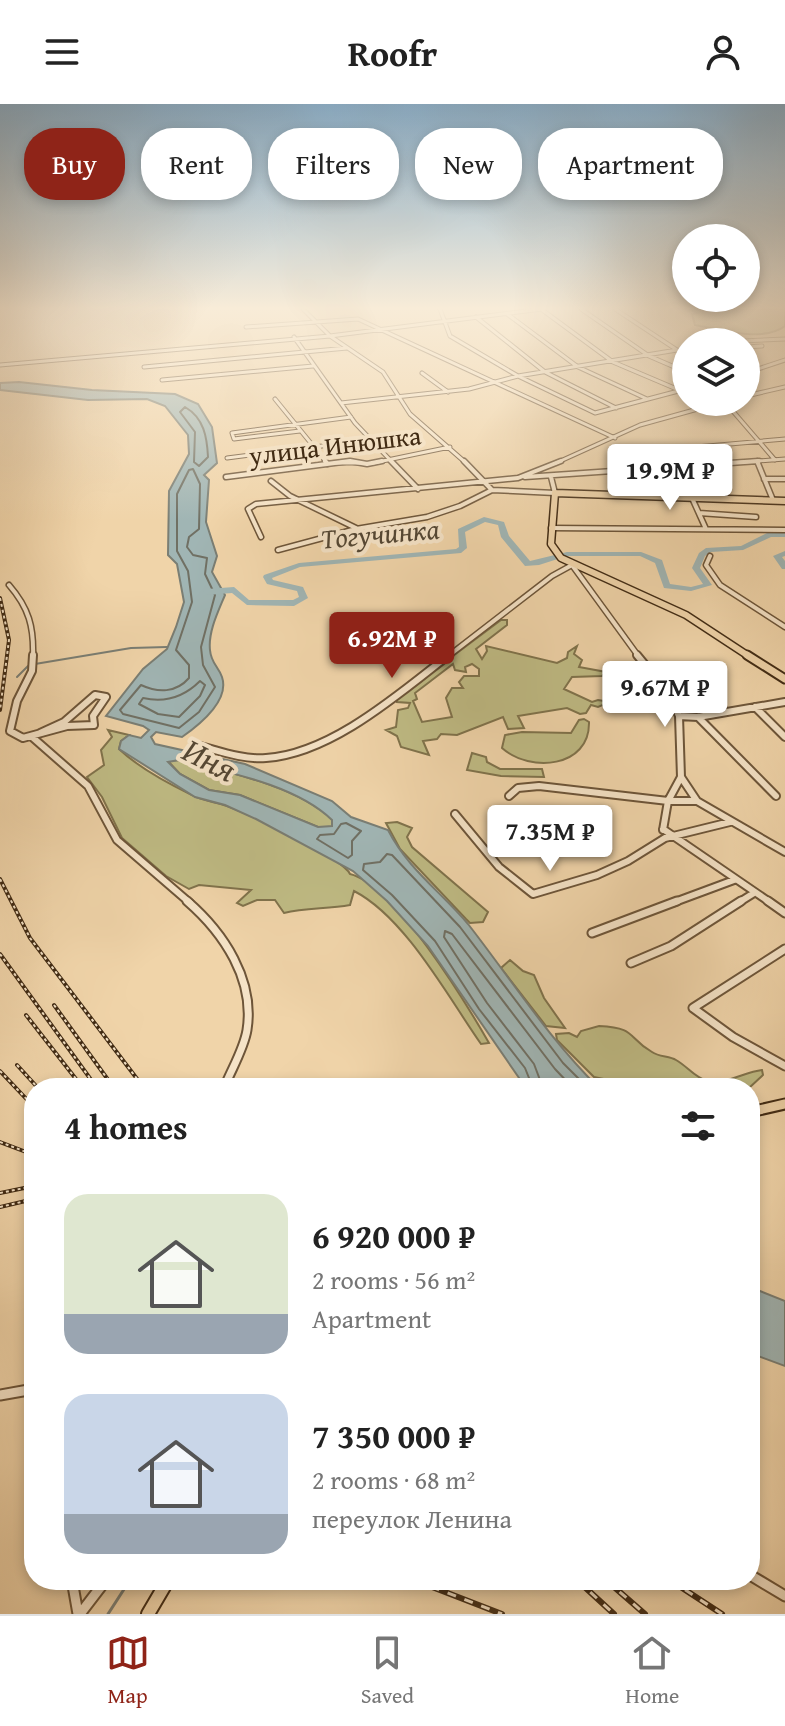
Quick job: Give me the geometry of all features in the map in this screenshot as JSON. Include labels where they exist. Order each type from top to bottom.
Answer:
[{"type":"main road","points":[[555,493],[785,501]]},
{"type":"main road","points":[[555,493],[563,499]]},
{"type":"main road","points":[[555,493],[551,528],[554,551],[561,558],[686,615],[785,679]]},
{"type":"main road","points":[[554,504],[580,493]]},
{"type":"main road","points":[[760,1110],[785,1104]]},
{"type":"main road","points":[[148,1614],[162,1590]]},
{"type":"street","points":[[162,380],[168,379]]},
{"type":"street","points":[[323,379],[370,439],[418,489]]},
{"type":"street","points":[[388,379],[410,414],[450,447],[492,490],[504,493],[555,493],[551,477]]},
{"type":"street","points":[[431,379],[448,392]]},
{"type":"street","points":[[483,379],[615,438]]},
{"type":"street","points":[[341,403],[448,392],[505,379]]},
{"type":"street","points":[[525,379],[595,413],[672,393]]},
{"type":"street","points":[[560,379],[616,408]]},
{"type":"street","points":[[604,379],[647,400]]},
{"type":"street","points":[[760,393],[785,387]]},
{"type":"street","points":[[275,399],[328,464]]},
{"type":"street","points":[[518,478],[640,425],[673,416]]},
{"type":"street","points":[[736,416],[775,460]]},
{"type":"street","points":[[300,431],[234,439],[232,433],[351,417]]},
{"type":"street","points":[[227,458],[370,439]]},
{"type":"street","points":[[685,448],[785,439]]},
{"type":"street","name":"улица Инюшка","points":[[226,477],[350,461],[367,464],[450,447]]},
{"type":"street","points":[[261,537],[249,506],[518,478],[785,459]]},
{"type":"street","points":[[757,461],[773,500]]},
{"type":"street","points":[[661,469],[689,498],[706,529]]},
{"type":"street","points":[[764,479],[785,479]]},
{"type":"street","name":"улица Инюшка","points":[[271,481],[279,490],[358,529]]},
{"type":"street","points":[[278,550],[358,529],[427,517],[460,506],[492,490]]},
{"type":"street","points":[[699,513],[756,517]]},
{"type":"street","points":[[551,528],[785,530]]},
{"type":"street","points":[[710,556],[706,565],[720,585],[785,627]]},
{"type":"street","points":[[193,744],[243,756],[270,758],[325,738],[362,720],[552,576],[572,565],[623,637],[669,694],[679,716],[681,777],[668,801],[663,829],[668,837],[785,913]]},
{"type":"street","points":[[9,585],[22,600],[34,627],[32,666],[10,731],[20,737],[31,736],[72,725],[94,725],[93,716],[106,697],[95,695],[64,722],[40,733]]},
{"type":"street","points":[[679,716],[698,717],[785,702]]},
{"type":"street","points":[[755,707],[785,737]]},
{"type":"street","points":[[698,717],[776,796]]},
{"type":"street","points":[[31,736],[88,786],[117,840],[210,921],[236,963],[249,996],[247,1033],[228,1078]]},
{"type":"street","points":[[681,777],[697,801],[785,852]]},
{"type":"street","points":[[509,796],[518,788],[539,786],[668,801],[697,801]]},
{"type":"street","points":[[455,814],[515,883],[533,894],[597,875],[668,837],[730,822]]},
{"type":"street","points":[[592,933],[734,880]]},
{"type":"street","points":[[631,963],[671,946],[754,893]]},
{"type":"street","points":[[785,949],[693,1008],[733,1037],[785,1066]]},
{"type":"street","points":[[0,1395],[24,1391]]},
{"type":"street","points":[[760,1581],[785,1596]]},
{"type":"street","points":[[74,1590],[79,1614]]},
{"type":"street","points":[[79,1614],[98,1590]]},
{"type":"shaded area","points":[[501,620],[507,620],[507,625],[476,649],[482,659],[487,651],[486,646],[557,663],[567,658],[568,652],[577,646],[574,654],[582,660],[579,667],[606,672],[602,676],[572,677],[564,689],[592,702],[610,702],[598,707],[591,705],[586,713],[580,714],[567,708],[518,716],[524,728],[508,729],[503,717],[457,735],[441,734],[437,739],[423,741],[429,755],[401,747],[397,736],[386,730],[396,727],[398,710],[408,708],[410,703],[397,702],[397,698]],"holes":[[[453,664],[455,670],[466,672],[465,667],[472,664],[479,669],[479,676],[464,676],[459,682],[463,688],[452,688],[446,698],[452,717],[422,722],[413,701],[417,699],[415,693]]]},
{"type":"shaded area","points":[[579,720],[589,722],[587,737],[580,749],[556,762],[528,761],[502,748],[505,735],[522,732],[571,733]]},
{"type":"shaded area","points":[[108,730],[129,735],[121,741],[119,749],[154,775],[196,797],[227,806],[294,837],[368,883],[387,899],[428,948],[489,1043],[481,1044],[408,938],[373,903],[354,891],[350,905],[284,913],[275,900],[257,900],[243,906],[237,903],[251,890],[199,885],[189,889],[166,876],[122,838],[102,797],[87,777],[104,765],[101,750],[112,737]]},
{"type":"shaded area","points":[[472,753],[486,757],[487,762],[500,769],[542,769],[544,777],[501,776],[467,770]]},
{"type":"shaded area","points":[[179,760],[281,789],[318,808],[333,820],[332,827],[318,827],[240,795],[209,790],[180,774],[168,761]]},
{"type":"shaded area","points":[[397,822],[412,828],[407,837],[412,847],[488,912],[483,922],[470,923],[400,849],[386,823]]},
{"type":"shaded area","points":[[510,960],[523,971],[534,975],[544,998],[565,1028],[546,1026],[501,968]]},
{"type":"shaded area","points":[[599,1026],[626,1031],[644,1047],[676,1060],[700,1078],[594,1077],[557,1040],[556,1034],[569,1033],[577,1037],[581,1031]]},
{"type":"shaded area","points":[[762,1070],[760,1078],[731,1078]]},
{"type":"water","name":"Иня","points":[[19,382],[175,394],[198,404],[212,427],[217,463],[204,475],[209,480],[206,522],[217,556],[212,572],[225,595],[214,622],[210,643],[212,658],[222,677],[222,695],[211,712],[182,737],[156,732],[151,737],[155,744],[245,764],[332,801],[351,817],[388,830],[405,857],[468,924],[547,1029],[590,1078],[519,1078],[428,946],[387,901],[353,871],[256,819],[225,805],[195,797],[119,749],[121,741],[129,735],[141,738],[149,730],[106,716],[143,669],[167,649],[184,602],[177,564],[168,555],[169,491],[189,454],[188,435],[165,406],[147,399],[88,400],[0,390],[0,383]],"holes":[[[179,760],[239,775],[300,798],[332,820],[332,826],[318,827],[240,795],[209,790],[180,774],[168,762]]]},
{"type":"water","points":[[760,1291],[785,1301],[785,1366],[760,1357]]},
{"type":"waterway","name":"Тогучинка","points":[[207,592],[234,590],[247,602],[294,603],[304,598],[300,589],[270,582],[267,577],[299,565],[458,551],[463,548],[461,531],[484,519],[501,524],[505,537],[528,564],[567,554],[641,554],[659,562],[667,586],[691,589],[708,585],[696,568],[702,555],[709,550],[743,548],[770,535],[785,535]]},
{"type":"waterway","name":"Тогучинка","points":[[785,553],[777,556],[785,567]]},
{"type":"waterway","points":[[35,664],[131,648],[167,647]]},
{"type":"waterway","points":[[17,677],[28,666]]},
{"type":"waterway","points":[[108,1614],[124,1590]]},
{"type":"railway","points":[[0,598],[9,640],[0,710]]},
{"type":"railway","points":[[0,879],[30,938],[136,1078]]},
{"type":"railway","points":[[0,954],[90,1078]]},
{"type":"railway","points":[[54,1005],[107,1078]]},
{"type":"railway","points":[[26,1015],[75,1078]]},
{"type":"railway","points":[[17,1065],[29,1078]]},
{"type":"railway","points":[[0,1071],[24,1096]]},
{"type":"railway","points":[[0,1142],[24,1151]]},
{"type":"railway","points":[[0,1193],[24,1188]]},
{"type":"railway","points":[[0,1207],[24,1201]]},
{"type":"railway","points":[[440,1590],[502,1614]]},
{"type":"railway","points":[[588,1590],[614,1614]]},
{"type":"railway","points":[[617,1590],[645,1614]]},
{"type":"railway","points":[[685,1590],[722,1614]]}]
